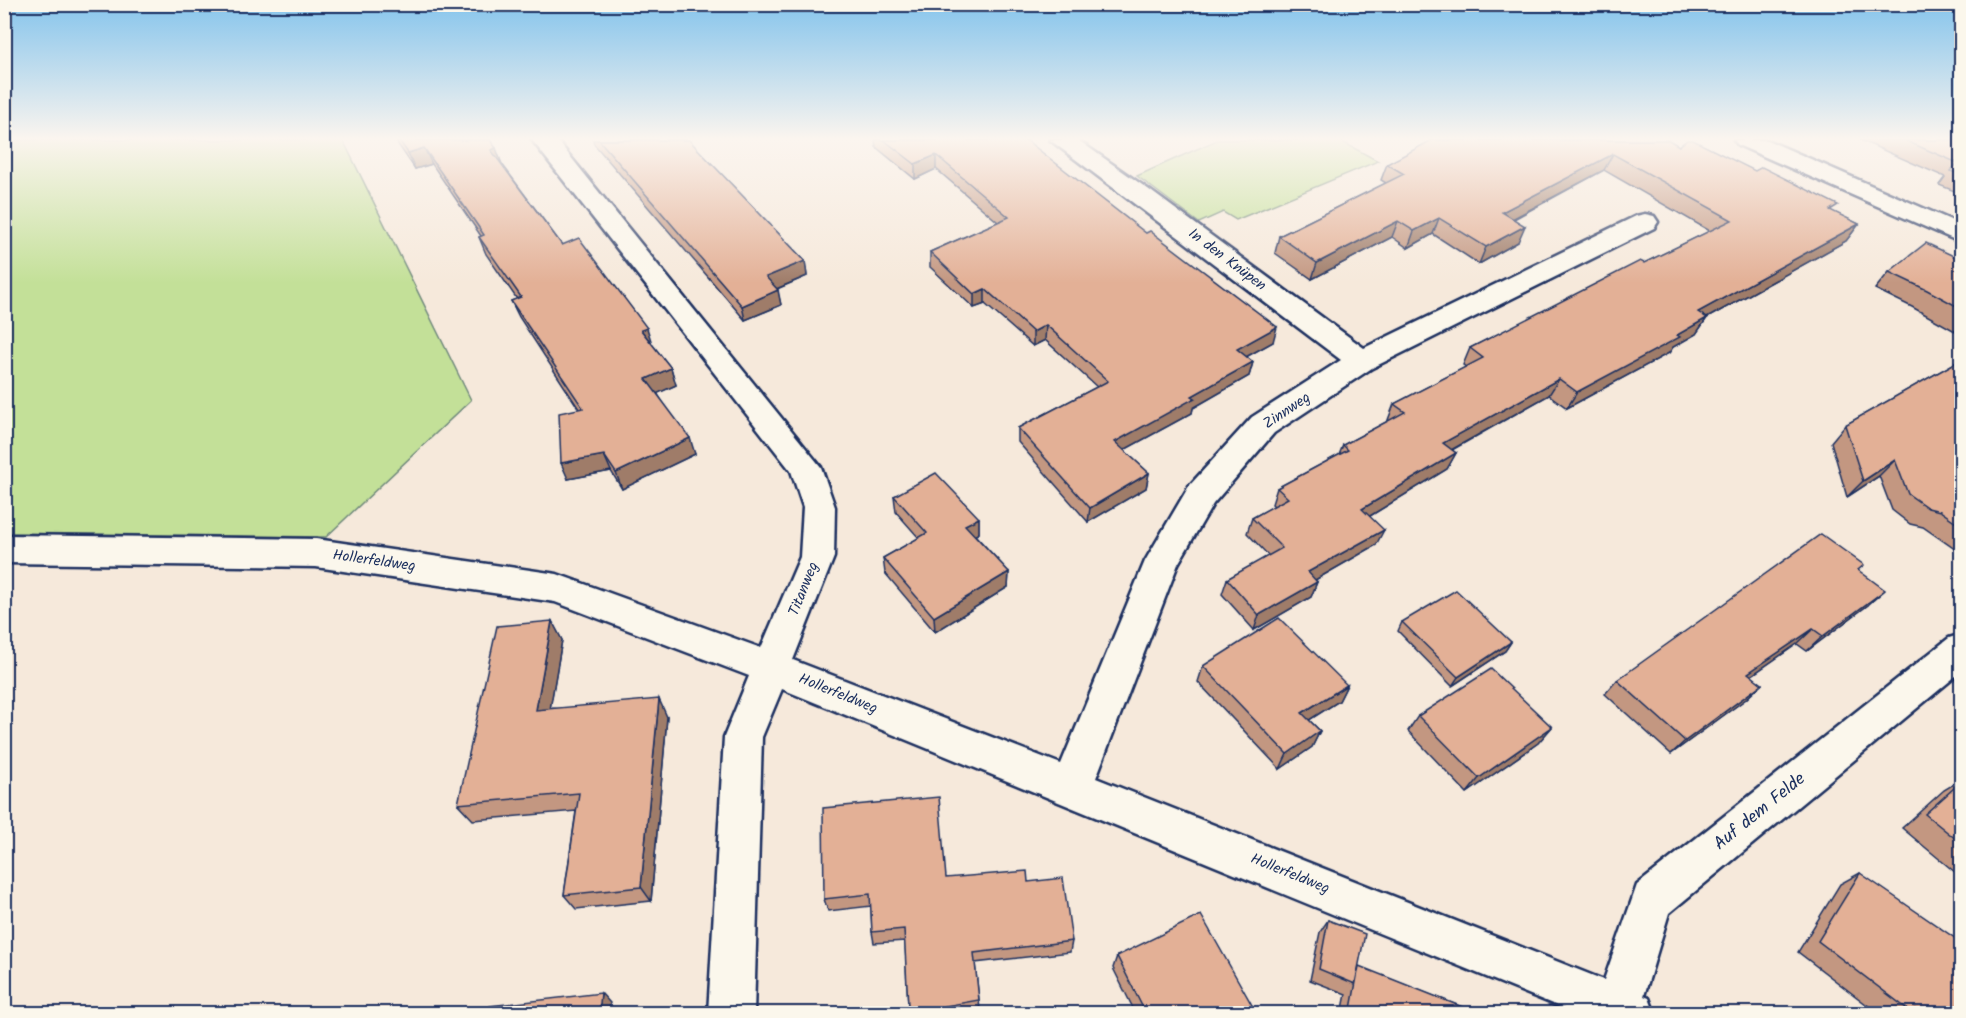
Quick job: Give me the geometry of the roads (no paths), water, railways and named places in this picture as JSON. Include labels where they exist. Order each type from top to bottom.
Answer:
[{"type":"street","name":"Titanweg","points":[[581,188],[805,467],[819,507],[817,557],[743,737],[731,1014]]},
{"type":"street","name":"In den Knüpen","points":[[1130,188],[1362,361]]},
{"type":"street","points":[[1853,188],[1962,235]]},
{"type":"street","name":"Zinnweg","points":[[1072,786],[1162,561],[1201,495],[1263,425],[1362,361],[1645,222]]},
{"type":"street","name":"Hollerfeldweg","points":[[4,549],[316,553],[546,586],[568,592],[771,668],[1072,786],[1622,1011]]},
{"type":"street","name":"Auf dem Felde","points":[[1622,1011],[1652,900],[1962,649]]}]
